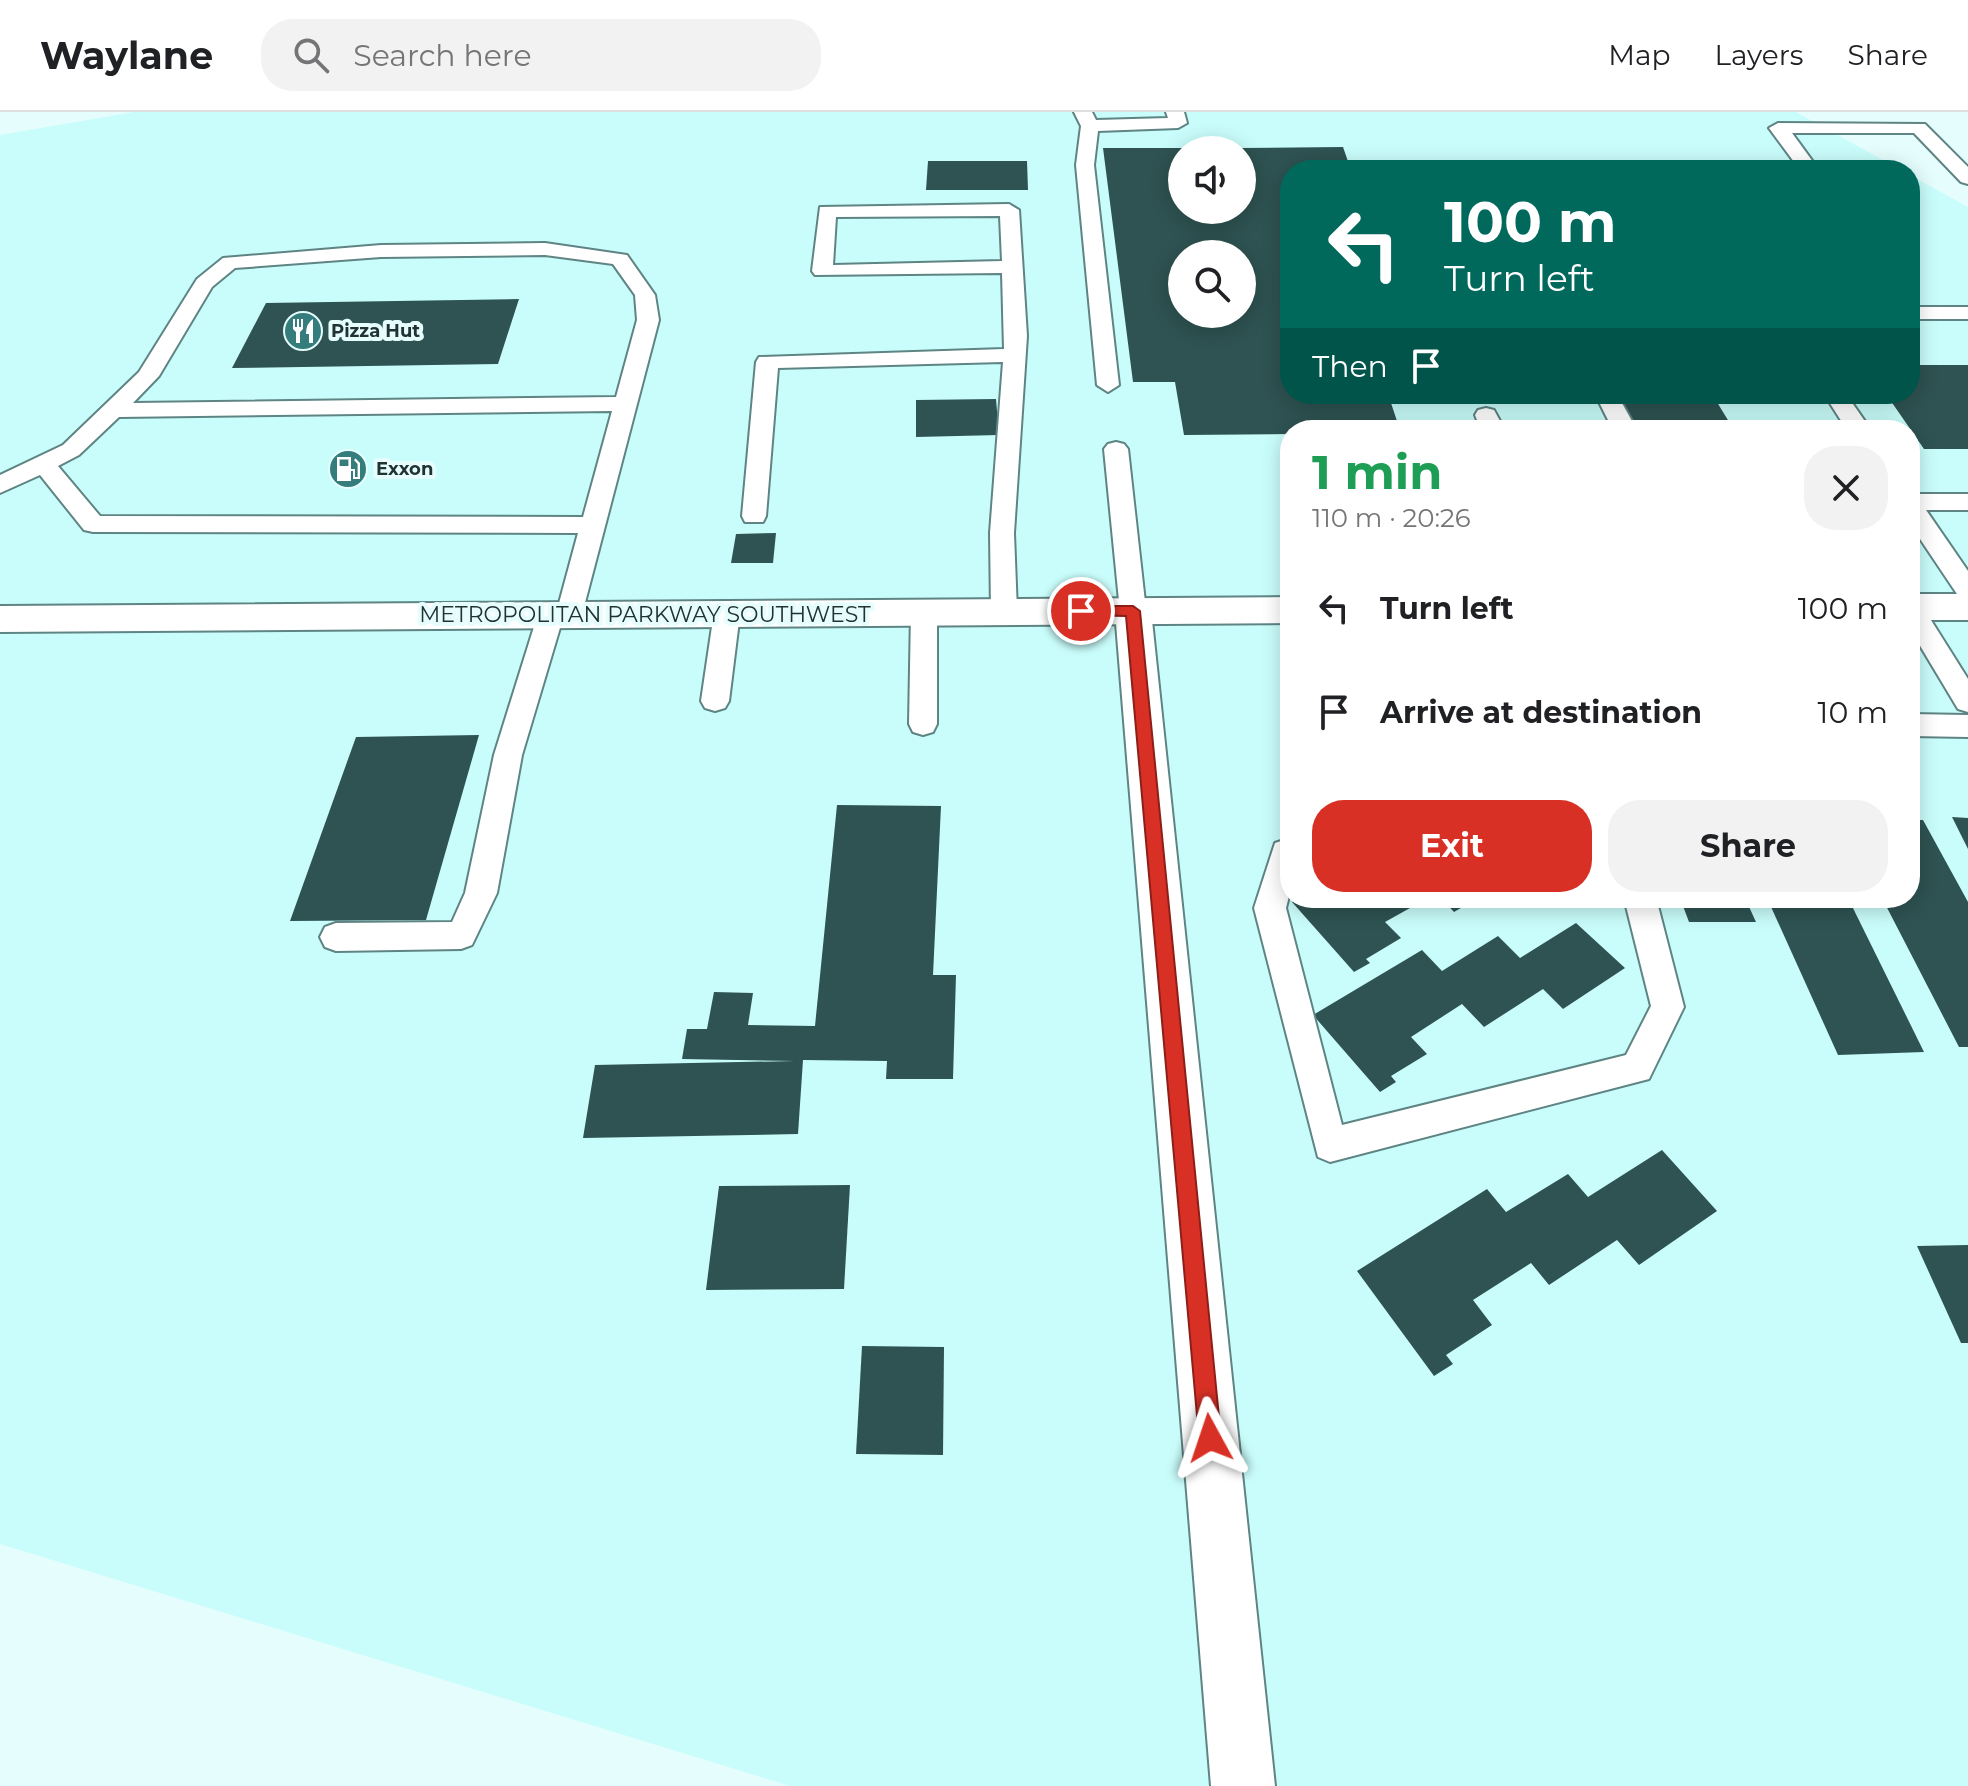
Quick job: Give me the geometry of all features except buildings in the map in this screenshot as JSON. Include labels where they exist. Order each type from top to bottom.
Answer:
[{"type":"main road","points":[[1920,607],[1968,607]]},
{"type":"main road","name":"METROPOLITAN PARKWAY SOUTHWEST","points":[[0,619],[1280,610]]},
{"type":"main road","points":[[1133,611],[1243,1786]]},
{"type":"lane","points":[[1108,385],[1085,165],[1086,119],[1178,123],[1175,112]]},
{"type":"lane","points":[[1802,160],[1778,128],[1919,128],[1968,178]]},
{"type":"lane","points":[[1004,612],[1002,533],[1015,355],[1012,267],[1009,210],[827,211],[822,271],[1012,267]]},
{"type":"lane","points":[[0,485],[71,450],[113,410],[148,376],[204,283],[230,262],[265,257],[411,250],[545,249],[620,259],[645,295],[648,320],[593,525],[508,755],[481,893],[461,935],[336,937]]},
{"type":"lane","points":[[1920,309],[1968,313]]},
{"type":"lane","points":[[754,516],[767,362],[1015,355]]},
{"type":"lane","points":[[113,410],[626,404]]},
{"type":"lane","points":[[1116,449],[1133,611]]},
{"type":"lane","points":[[44,464],[93,524],[593,525]]},
{"type":"lane","points":[[1920,504],[1968,502]]},
{"type":"lane","points":[[1920,519],[1968,591]]},
{"type":"lane","points":[[923,724],[924,612]]},
{"type":"lane","points":[[715,701],[727,613]]},
{"type":"lane","points":[[1920,623],[1968,702]]},
{"type":"lane","points":[[1920,725],[1968,726]]},
{"type":"lane","points":[[1280,873],[1270,908],[1330,1145],[1637,1068],[1668,1007],[1643,908]]},
{"type":"shaded area","points":[[134,112],[1796,112],[1883,160],[1280,160],[1280,404],[1920,404],[1920,181],[1968,207],[1968,1786],[790,1786],[0,1544],[0,135]]},
{"type":"place","name":"Pizza Hut","points":[[303,331]]},
{"type":"place","name":"Exxon","points":[[348,469]]},
{"type":"route","points":[[1081,611],[1133,611],[1210,1438]]}]
